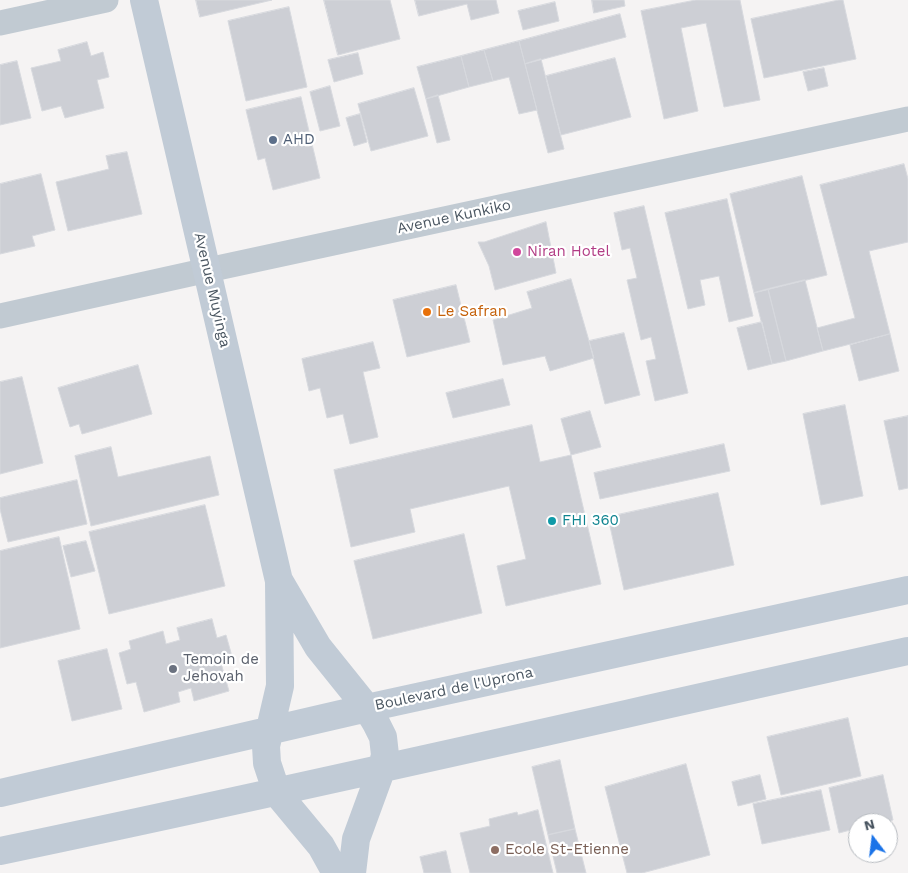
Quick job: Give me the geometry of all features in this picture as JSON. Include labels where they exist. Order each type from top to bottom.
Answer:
[{"type":"street","points":[[0,23],[106,0]]},
{"type":"street","name":"Avenue Muyinga","points":[[144,0],[279,581],[280,686],[266,746],[267,764],[277,793]]},
{"type":"street","name":"Avenue Kunkiko","points":[[0,316],[908,119]]},
{"type":"street","name":"Avenue Muyinga","points":[[279,581],[318,647],[367,708],[383,737],[385,755],[356,838],[352,873]]},
{"type":"street","name":"Boulevard de l'Uprona","points":[[0,793],[367,708],[908,590]]},
{"type":"street","points":[[0,852],[277,793],[908,651]]},
{"type":"street","points":[[277,793],[321,846],[336,873]]},
{"type":"building","points":[[196,0],[272,0],[200,17]]},
{"type":"building","points":[[324,0],[390,0],[400,39],[338,55]]},
{"type":"building","points":[[415,0],[496,0],[499,13],[471,20],[467,4],[419,16]]},
{"type":"building","points":[[592,0],[624,0],[625,6],[594,13]]},
{"type":"building","points":[[696,0],[740,0],[760,100],[724,107],[706,23],[681,28],[698,111],[664,119],[641,11]]},
{"type":"building","points":[[843,0],[856,59],[764,78],[751,19]]},
{"type":"building","points":[[555,2],[559,21],[523,30],[518,11]]},
{"type":"building","points":[[289,7],[307,87],[246,101],[228,21]]},
{"type":"building","points":[[620,14],[626,37],[525,64],[519,41]]},
{"type":"building","points":[[519,41],[537,110],[519,114],[509,77],[493,81],[484,50]]},
{"type":"building","points":[[87,42],[91,56],[103,52],[109,77],[97,80],[104,108],[65,118],[61,106],[42,111],[31,68],[61,61],[58,50]]},
{"type":"building","points":[[484,50],[493,81],[469,87],[461,56]]},
{"type":"building","points":[[358,53],[363,74],[334,82],[328,60]]},
{"type":"building","points":[[461,56],[469,87],[426,99],[417,67]]},
{"type":"building","points":[[615,58],[631,117],[561,135],[546,76]]},
{"type":"building","points":[[541,59],[564,149],[548,153],[525,64]]},
{"type":"building","points":[[17,61],[31,118],[0,125],[0,65]]},
{"type":"building","points":[[824,68],[828,86],[808,91],[803,72]]},
{"type":"building","points":[[330,86],[340,126],[320,131],[310,92]]},
{"type":"building","points":[[414,88],[428,136],[371,151],[358,104]]},
{"type":"building","points":[[438,95],[450,140],[437,143],[426,99]]},
{"type":"building","points":[[301,97],[320,178],[273,190],[265,158],[258,160],[246,110]]},
{"type":"building","points":[[360,114],[367,142],[354,146],[346,118]]},
{"type":"building","points":[[127,152],[142,214],[68,231],[56,182],[109,169],[106,156]]},
{"type":"building","points":[[904,164],[908,179],[908,242],[869,251],[890,334],[823,351],[817,328],[855,318],[820,185]]},
{"type":"building","points":[[41,174],[55,230],[32,236],[35,246],[0,254],[0,184]]},
{"type":"building","points":[[802,176],[827,275],[754,293],[730,194]]},
{"type":"building","points":[[727,199],[753,316],[729,322],[719,276],[700,280],[705,305],[688,309],[665,213]]},
{"type":"building","points":[[644,206],[688,393],[655,401],[646,361],[656,359],[651,337],[641,340],[627,280],[637,278],[630,248],[622,250],[614,213]]},
{"type":"building","name":"Niran Hotel","points":[[546,222],[556,273],[495,290],[489,266],[478,242],[484,242]]},
{"type":"building","points":[[571,279],[594,358],[550,371],[545,356],[503,365],[493,320],[532,308],[527,292]]},
{"type":"building","points":[[805,280],[823,351],[786,361],[768,289]]},
{"type":"building","points":[[456,285],[470,342],[407,357],[393,300]]},
{"type":"building","points":[[768,289],[786,361],[772,364],[754,293]]},
{"type":"building","points":[[762,322],[772,364],[748,370],[737,328]]},
{"type":"building","points":[[624,333],[640,395],[605,404],[589,341]]},
{"type":"building","points":[[890,334],[899,371],[859,381],[850,345]]},
{"type":"building","points":[[373,342],[380,368],[363,372],[378,437],[350,444],[343,414],[327,418],[320,388],[309,391],[302,359]]},
{"type":"building","points":[[138,365],[152,414],[82,434],[79,424],[70,427],[58,388]]},
{"type":"building","points":[[22,377],[43,463],[0,474],[0,382]]},
{"type":"building","points":[[503,379],[510,405],[453,418],[446,393]]},
{"type":"building","points":[[845,405],[863,496],[821,505],[803,414]]},
{"type":"building","points":[[590,411],[601,447],[571,455],[561,419]]},
{"type":"building","points":[[908,416],[908,488],[899,490],[884,421]]},
{"type":"building","name":"FHI 360","points":[[532,425],[540,462],[571,455],[601,584],[506,606],[497,566],[526,559],[509,486],[410,509],[415,532],[351,547],[334,470]]},
{"type":"building","points":[[724,444],[730,471],[600,499],[594,473]]},
{"type":"building","points":[[111,447],[118,477],[210,456],[219,495],[91,526],[75,456]]},
{"type":"building","points":[[77,480],[87,524],[8,542],[0,509],[0,498]]},
{"type":"building","points":[[718,493],[734,565],[624,590],[608,517]]},
{"type":"building","points":[[205,505],[225,586],[109,614],[89,532]]},
{"type":"building","points":[[464,534],[482,613],[373,639],[354,561]]},
{"type":"building","points":[[59,537],[80,629],[0,648],[0,551]]},
{"type":"building","points":[[86,541],[95,571],[71,577],[63,546]]},
{"type":"building","points":[[212,619],[217,638],[226,635],[233,660],[221,663],[229,691],[194,701],[191,688],[178,692],[180,702],[144,712],[136,682],[127,684],[119,653],[131,649],[129,641],[163,631],[166,644],[180,640],[177,628]]},
{"type":"building","points":[[107,649],[122,709],[72,721],[58,661]]},
{"type":"building","points":[[848,718],[861,776],[781,795],[767,737]]},
{"type":"building","points":[[560,760],[575,829],[548,835],[532,767]]},
{"type":"building","points":[[686,764],[710,855],[642,873],[627,873],[605,787]]},
{"type":"building","points":[[760,775],[766,799],[738,806],[732,782]]},
{"type":"building","points":[[883,775],[891,813],[848,813],[848,831],[839,833],[829,788]]},
{"type":"building","points":[[821,790],[830,830],[762,844],[753,804]]},
{"type":"building","points":[[538,810],[553,873],[470,873],[460,833],[490,826],[489,819],[517,812],[518,815]]},
{"type":"building","points":[[575,829],[586,873],[557,873],[548,835]]},
{"type":"building","points":[[446,851],[451,873],[424,873],[420,857]]},
{"type":"place","name":"AHD","points":[[273,140]]},
{"type":"place","name":"Niran Hotel","points":[[517,252]]},
{"type":"place","name":"Le Safran","points":[[427,312]]},
{"type":"place","name":"FHI 360","points":[[552,521]]},
{"type":"place","name":"Temoin de Jehovah","points":[[173,669]]},
{"type":"place","name":"Ecole St-Etienne","points":[[495,850]]}]
